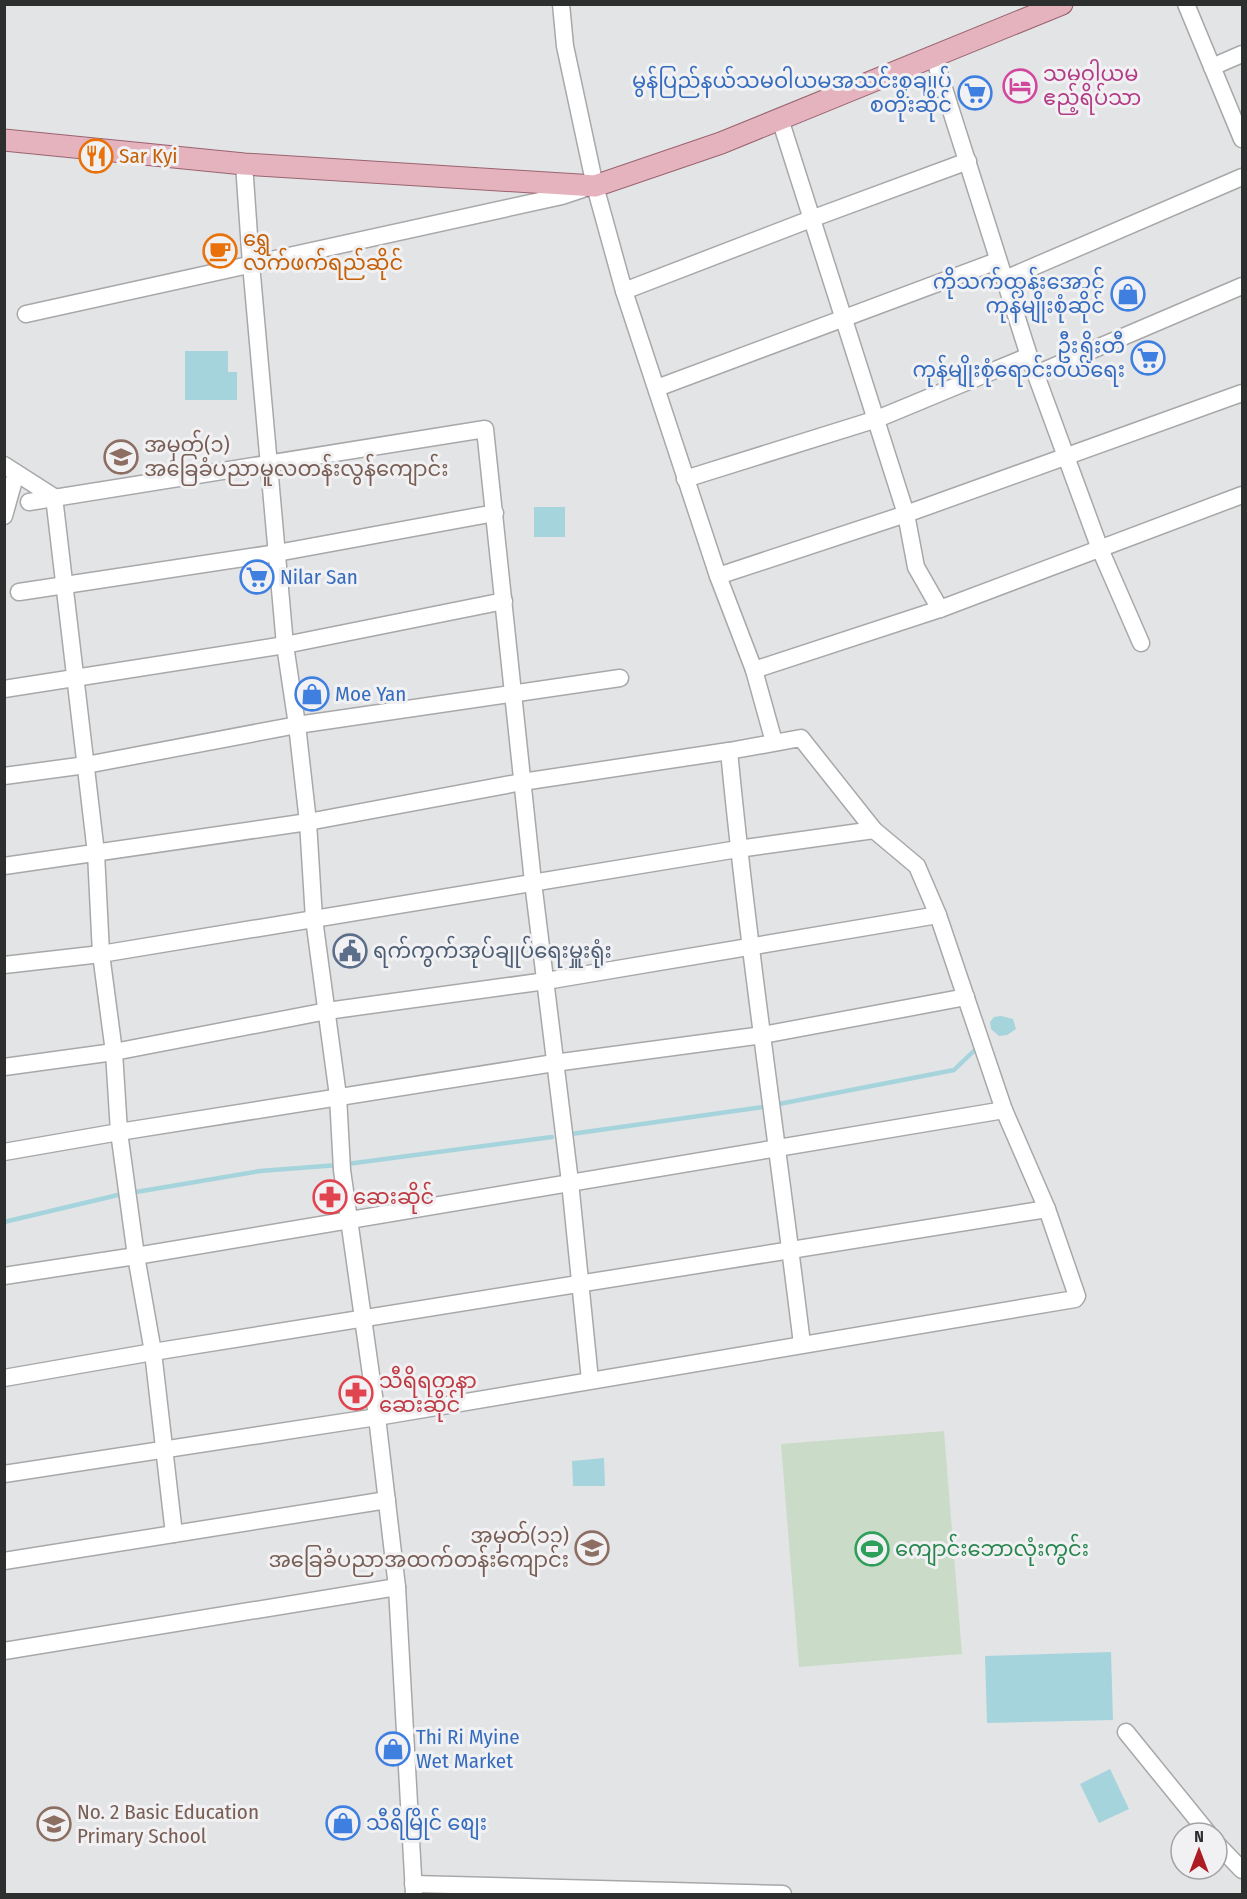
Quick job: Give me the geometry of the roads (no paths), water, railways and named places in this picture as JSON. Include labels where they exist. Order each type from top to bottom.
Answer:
[{"type":"main road","points":[[4,140],[244,164],[596,186],[721,143],[1062,4]]},
{"type":"street","points":[[561,4],[565,46],[596,186],[624,291],[718,576],[754,670],[774,742]]},
{"type":"street","points":[[1186,4],[1242,139]]},
{"type":"street","points":[[1212,67],[1242,54]]},
{"type":"street","points":[[934,57],[1029,356],[1100,549],[1141,643]]},
{"type":"street","points":[[780,119],[877,418],[906,514],[916,567],[939,609]]},
{"type":"street","points":[[624,291],[968,161]]},
{"type":"street","points":[[244,164],[285,645],[308,822],[314,919],[338,1096],[341,1163],[377,1417],[397,1587],[414,1889],[783,1894]]},
{"type":"street","points":[[1005,279],[1242,177]]},
{"type":"street","points":[[26,314],[562,196],[596,186]]},
{"type":"street","points":[[657,388],[997,261]]},
{"type":"street","points":[[1036,374],[1242,286]]},
{"type":"street","points":[[686,479],[877,418],[1029,356]]},
{"type":"street","points":[[718,576],[906,514],[1242,393]]},
{"type":"street","points":[[29,502],[270,465],[483,428],[486,432],[522,782],[570,1182],[590,1380]]},
{"type":"street","points":[[4,516],[10,469],[54,497]]},
{"type":"street","points":[[754,670],[939,609],[1242,495]]},
{"type":"street","points":[[54,497],[96,853],[102,954],[114,1052],[119,1132],[136,1256],[153,1352],[174,1534]]},
{"type":"street","points":[[19,592],[277,553],[495,513]]},
{"type":"street","points":[[4,689],[285,645],[504,601]]},
{"type":"street","points":[[4,776],[86,765],[297,725],[620,678]]},
{"type":"street","points":[[746,748],[768,718]]},
{"type":"street","points":[[4,866],[308,822],[522,782],[801,738],[874,830],[917,866],[938,915],[1004,1110],[1047,1209],[1077,1298],[377,1417],[4,1474]]},
{"type":"street","points":[[729,751],[750,948],[802,1344]]},
{"type":"street","points":[[4,965],[102,954],[738,849],[874,830]]},
{"type":"street","points":[[4,1067],[114,1052],[327,1011],[546,981],[938,915]]},
{"type":"street","points":[[4,1152],[338,1096],[554,1063],[763,1035],[966,997]]},
{"type":"street","points":[[4,1276],[136,1256],[1004,1110]]},
{"type":"street","points":[[4,1378],[153,1352],[1047,1209]]},
{"type":"street","points":[[4,1561],[387,1500]]},
{"type":"street","points":[[4,1651],[397,1587]]},
{"type":"street","points":[[1126,1732],[1198,1821]]},
{"type":"street","points":[[1229,1856],[1242,1870]]},
{"type":"water","points":[[185,351],[228,351],[228,372],[237,372],[237,400],[185,400]]},
{"type":"water","points":[[534,507],[565,507],[565,537],[534,537]]},
{"type":"water","points":[[994,1017],[1013,1019],[1016,1029],[1007,1035],[999,1036],[991,1029],[990,1022]]},
{"type":"water","points":[[604,1458],[605,1486],[573,1486],[572,1461]]},
{"type":"water","points":[[1111,1652],[1113,1720],[987,1723],[985,1656]]},
{"type":"water","points":[[1110,1769],[1129,1809],[1099,1823],[1080,1784]]},
{"type":"waterway","points":[[779,1104],[954,1070],[978,1047]]},
{"type":"waterway","points":[[571,1134],[763,1107]]},
{"type":"waterway","points":[[347,1164],[552,1137]]},
{"type":"waterway","points":[[136,1192],[260,1171],[338,1165]]},
{"type":"waterway","points":[[4,1222],[118,1195]]},
{"type":"place","name":"သမဝါယမ ဧည့်ရိပ်သာ","points":[[1020,86]]},
{"type":"place","name":"မွန်ပြည်နယ်သမဝါယမအသင်းစုချုပ် စတိုးဆိုင်","points":[[975,93]]},
{"type":"place","name":"Sar Kyi","points":[[96,156]]},
{"type":"place","name":"ရွှေ လက်ဖက်ရည်ဆိုင်","points":[[220,251]]},
{"type":"place","name":"ကိုသက်ထွန်းအောင် ကုန်မျိုးစုံဆိုင်","points":[[1128,294]]},
{"type":"place","name":"ဦးရှိုးတီ ကုန်မျိုးစုံရောင်းဝယ်ရေး","points":[[1148,358]]},
{"type":"place","name":"အမှတ်(၁) အခြေခံပညာမူလတန်းလွန်ကျောင်း","points":[[121,457]]},
{"type":"place","name":"Nilar San","points":[[257,577]]},
{"type":"place","name":"Moe Yan","points":[[312,694]]},
{"type":"place","name":"ရက်ကွက်အုပ်ချုပ်ရေးမှူးရုံး","points":[[350,951]]},
{"type":"place","name":"ဆေးဆိုင်","points":[[330,1197]]},
{"type":"place","name":"သီရိရတနာ ဆေးဆိုင်","points":[[356,1393]]},
{"type":"place","name":"အမှတ်(၁၁) အခြေခံပညာအထက်တန်းကျောင်း","points":[[592,1548]]},
{"type":"place","name":"ကျောင်းဘောလုံးကွင်း","points":[[872,1549]]},
{"type":"place","name":"Thi Ri Myine Wet Market","points":[[393,1749]]},
{"type":"place","name":"သီရိမြိုင် စျေး","points":[[343,1823]]},
{"type":"place","name":"No. 2 Basic Education Primary School","points":[[54,1824]]}]
